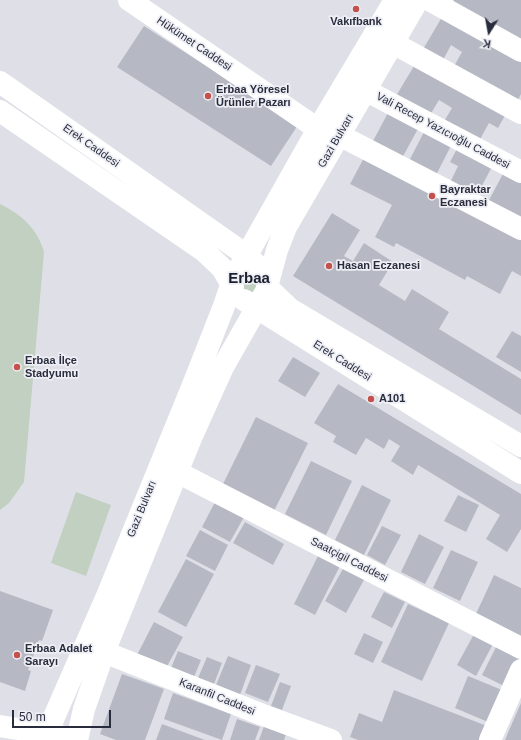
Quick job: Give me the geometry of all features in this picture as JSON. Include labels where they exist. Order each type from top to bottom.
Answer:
[{"type":"street","name":"Hükümet Caddesi","points":[[128,0],[329,132],[521,229]]},
{"type":"street","name":"Gazi Bulvarı","points":[[59,738],[84,709],[104,652],[177,472],[220,373],[248,283],[329,132],[396,0]]},
{"type":"street","name":"Gazi Bulvarı","points":[[59,738],[113,581],[224,306],[248,283],[281,237],[296,208],[329,132],[365,90],[418,0]]},
{"type":"street","points":[[429,0],[521,51]]},
{"type":"street","points":[[393,43],[521,113]]},
{"type":"street","name":"Erek Caddesi","points":[[0,82],[248,283],[521,473]]},
{"type":"street","name":"Vali Recep Yazıcıoğlu Caddesi","points":[[365,90],[521,172]]},
{"type":"street","name":"Erek Caddesi","points":[[0,111],[194,243],[222,268],[521,446]]},
{"type":"street","name":"Saatçigil Caddesi","points":[[177,472],[521,648]]},
{"type":"street","name":"Karanfil Caddesi","points":[[104,652],[263,715],[331,740]]},
{"type":"street","points":[[490,740],[521,670]]},
{"type":"street","points":[[0,726],[59,738]]},
{"type":"green space","name":"Erbaa İlçe Stadyumu","points":[[0,204],[15,212],[28,223],[38,236],[44,252],[24,482],[9,503],[0,510]]},
{"type":"green space","points":[[249,274],[257,277],[259,280],[255,291],[252,292],[244,290],[241,279]]},
{"type":"green space","points":[[76,492],[111,505],[86,576],[51,563]]},
{"type":"building","points":[[454,0],[521,0],[521,46],[450,8]]},
{"type":"building","points":[[442,17],[521,62],[521,94],[516,104],[453,68],[462,52],[451,45],[442,62],[422,51]]},
{"type":"building","name":"Erbaa Yöresel Ürünler Pazarı","points":[[144,26],[298,125],[271,166],[117,67]]},
{"type":"building","points":[[417,61],[507,112],[498,128],[489,123],[478,143],[443,123],[452,108],[439,100],[430,115],[396,96]]},
{"type":"building","points":[[389,111],[419,127],[401,160],[408,163],[426,128],[453,142],[435,177],[449,185],[458,166],[450,162],[460,143],[495,161],[475,199],[487,204],[506,168],[521,176],[521,276],[512,271],[500,294],[467,276],[465,280],[396,243],[394,247],[375,237],[392,205],[350,184]]},
{"type":"building","points":[[332,213],[360,230],[344,256],[353,261],[364,243],[393,262],[379,285],[405,301],[412,289],[449,312],[439,329],[521,379],[521,415],[293,276]]},
{"type":"building","points":[[512,331],[521,336],[521,372],[496,357]]},
{"type":"building","points":[[293,357],[320,373],[305,397],[278,381]]},
{"type":"building","points":[[338,384],[521,494],[521,529],[507,552],[486,539],[500,515],[418,465],[413,475],[391,461],[400,446],[389,439],[384,449],[366,438],[356,455],[333,442],[336,436],[314,423]]},
{"type":"building","points":[[256,417],[308,443],[274,511],[222,486]]},
{"type":"building","points":[[311,461],[352,481],[326,535],[285,514]]},
{"type":"building","points":[[362,485],[391,500],[364,555],[335,540]]},
{"type":"building","points":[[458,495],[479,505],[466,532],[444,521]]},
{"type":"building","points":[[215,502],[244,517],[230,542],[202,527]]},
{"type":"building","points":[[245,522],[284,544],[273,565],[233,543]]},
{"type":"building","points":[[382,526],[401,535],[385,565],[367,555]]},
{"type":"building","points":[[200,530],[228,545],[215,571],[186,556]]},
{"type":"building","points":[[419,534],[444,547],[425,584],[401,572]]},
{"type":"building","points":[[451,550],[478,562],[460,601],[433,588]]},
{"type":"building","points":[[319,554],[341,564],[315,615],[294,604]]},
{"type":"building","points":[[186,559],[214,574],[186,627],[158,612]]},
{"type":"building","points":[[344,567],[365,578],[346,613],[325,601]]},
{"type":"building","points":[[494,575],[521,588],[521,638],[475,616]]},
{"type":"building","name":"Erbaa Adalet Sarayı","points":[[0,591],[53,610],[42,641],[39,640],[28,670],[31,671],[25,691],[0,682]]},
{"type":"building","points":[[384,592],[405,602],[392,628],[371,617]]},
{"type":"building","points":[[408,604],[449,623],[422,681],[381,662]]},
{"type":"building","points":[[154,622],[183,637],[165,670],[137,655]]},
{"type":"building","points":[[364,633],[383,642],[373,663],[354,654]]},
{"type":"building","points":[[474,634],[493,644],[476,676],[457,665]]},
{"type":"building","points":[[497,645],[521,656],[506,687],[482,675]]},
{"type":"building","points":[[178,651],[201,660],[194,677],[171,668]]},
{"type":"building","points":[[228,656],[251,665],[240,695],[216,685]]},
{"type":"building","points":[[207,657],[222,663],[214,684],[198,678]]},
{"type":"building","points":[[256,665],[280,674],[268,702],[245,693]]},
{"type":"building","points":[[122,674],[164,689],[145,740],[116,740],[100,734]]},
{"type":"building","points":[[468,676],[502,690],[488,722],[455,708]]},
{"type":"building","points":[[280,682],[291,686],[282,710],[271,706]]},
{"type":"building","points":[[394,690],[487,726],[481,740],[358,740],[350,737],[359,713],[382,722]]},
{"type":"building","points":[[173,693],[231,714],[222,740],[164,719]]},
{"type":"building","points":[[521,703],[521,740],[505,740],[510,728]]},
{"type":"building","points":[[237,719],[260,727],[255,740],[230,740]]},
{"type":"building","points":[[162,724],[205,740],[156,740]]},
{"type":"building","points":[[264,726],[286,734],[284,740],[259,740]]},
{"type":"place","name":"Vakıfbank","points":[[356,9]]},
{"type":"place","name":"Erbaa Yöresel Ürünler Pazarı","points":[[208,96]]},
{"type":"place","name":"Bayraktar Eczanesi","points":[[432,196]]},
{"type":"place","name":"Hasan Eczanesi","points":[[329,266]]},
{"type":"place","name":"Erbaa İlçe Stadyumu","points":[[17,367]]},
{"type":"place","name":"A101","points":[[371,399]]},
{"type":"place","name":"Erbaa Adalet Sarayı","points":[[17,655]]},
{"type":"district","name":"Erbaa","points":[[249,279]]}]
